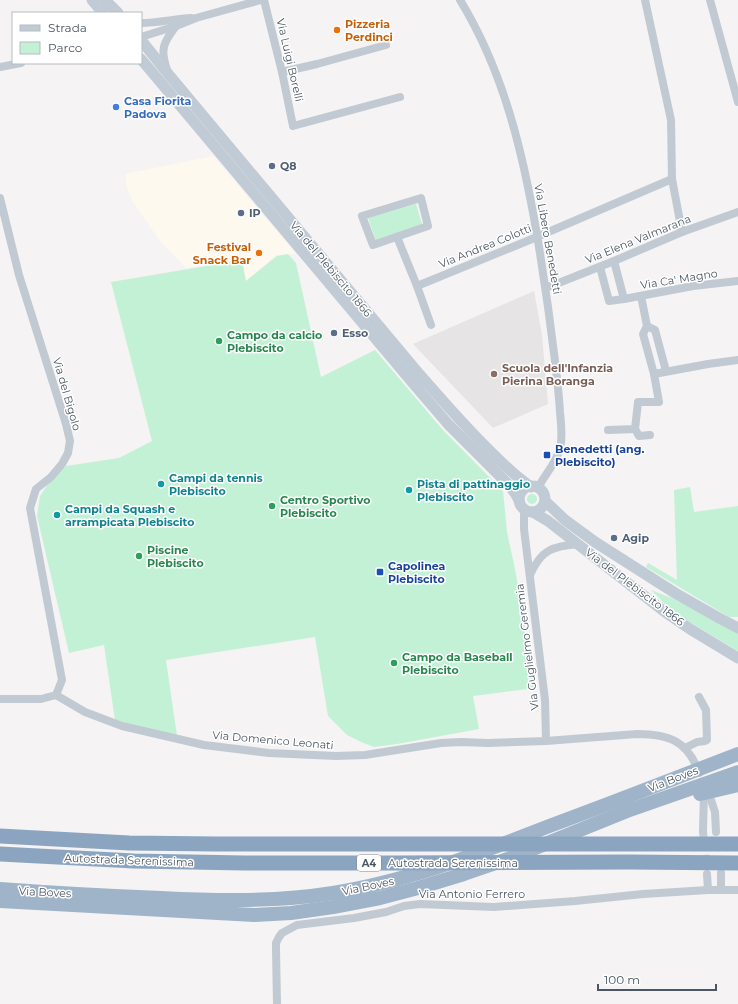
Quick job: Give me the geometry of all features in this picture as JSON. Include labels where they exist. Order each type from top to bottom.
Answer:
[{"type":"highway","points":[[629,796],[653,779],[717,754],[738,743]]},
{"type":"highway","name":"Via Boves","points":[[0,890],[194,900],[280,899],[332,893],[384,883],[460,860],[738,754]]},
{"type":"highway","name":"Via Boves","points":[[0,901],[254,916],[326,908],[380,898],[464,874],[628,811],[738,772]]},
{"type":"highway","points":[[628,811],[738,785]]},
{"type":"highway","name":"Autostrada Serenissima","points":[[0,836],[129,843],[216,844],[738,844]]},
{"type":"highway","name":"Autostrada Serenissima","points":[[0,854],[134,861],[251,863],[738,863]]},
{"type":"main road","points":[[91,0],[101,12]]},
{"type":"main road","points":[[105,0],[117,12]]},
{"type":"main road","name":"Via del Plebiscito 1866","points":[[142,39],[169,75],[438,396],[461,422],[496,457],[515,475],[534,487]]},
{"type":"main road","name":"Via del Plebiscito 1866","points":[[142,60],[448,424],[507,483],[516,493],[519,500]]},
{"type":"main road","points":[[534,487],[542,491],[545,501],[541,509],[530,512],[520,506],[519,500],[520,494],[523,490],[534,487]]},
{"type":"main road","name":"Via del Plebiscito 1866","points":[[545,501],[565,520],[594,542],[675,593],[738,628]]},
{"type":"main road","name":"Via del Plebiscito 1866","points":[[530,512],[548,521],[665,612],[738,658]]},
{"type":"street","points":[[91,0],[94,7],[94,12]]},
{"type":"street","points":[[142,38],[196,18],[261,0]]},
{"type":"street","name":"Via Luigi Borelli","points":[[264,0],[282,72],[293,126],[400,97]]},
{"type":"street","name":"Via Libero Benedetti","points":[[460,0],[482,41],[506,99],[523,162],[546,287],[561,433],[560,447],[556,460],[542,480],[534,487]]},
{"type":"street","points":[[644,0],[671,120],[672,179],[682,232]]},
{"type":"street","points":[[710,0],[738,102]]},
{"type":"street","points":[[142,23],[151,23],[179,18],[196,18]]},
{"type":"street","points":[[169,75],[164,60],[163,49],[167,38],[176,26]]},
{"type":"street","points":[[282,72],[386,45]]},
{"type":"street","points":[[0,67],[16,64]]},
{"type":"street","name":"Via Andrea Colotti","points":[[417,286],[672,179]]},
{"type":"street","name":"Via del Bigolo","points":[[0,198],[19,275],[70,441],[68,453],[62,464],[51,477],[36,489],[30,508],[62,680],[56,695]]},
{"type":"street","points":[[421,198],[428,226],[397,238],[374,245],[362,216],[421,198]]},
{"type":"street","name":"Via Elena Valmarana","points":[[546,287],[614,261],[682,232],[738,212]]},
{"type":"street","points":[[397,238],[431,325]]},
{"type":"street","points":[[614,261],[624,299]]},
{"type":"street","name":"Via Ca' Magno","points":[[600,266],[609,302],[692,286],[738,281]]},
{"type":"street","points":[[640,296],[647,326],[643,334],[654,374],[659,402],[638,402],[635,429],[639,436],[650,435]]},
{"type":"street","points":[[647,326],[655,330],[666,371]]},
{"type":"street","points":[[654,374],[738,360]]},
{"type":"street","points":[[608,430],[635,429]]},
{"type":"street","name":"Via Guglielmo Geremia","points":[[530,512],[524,515],[524,529],[545,700],[546,741]]},
{"type":"street","name":"Via Guglielmo Geremia","points":[[530,576],[534,565],[546,552],[558,546],[579,544]]},
{"type":"street","points":[[0,699],[41,699],[56,695]]},
{"type":"street","name":"Via Domenico Leonati","points":[[56,695],[85,712],[122,726],[204,745],[270,753],[336,756],[366,754],[441,743],[546,741],[637,734],[664,736],[676,741],[685,748],[696,762],[704,788],[711,800],[715,812],[716,832]]},
{"type":"street","points":[[685,748],[697,742],[707,740],[706,710],[699,696]]},
{"type":"street","name":"Via Domenico Leonati","points":[[703,831],[704,788]]},
{"type":"street","points":[[720,873],[722,889]]},
{"type":"street","points":[[707,874],[708,890]]},
{"type":"street","name":"Via Antonio Ferrero","points":[[277,1004],[276,943],[282,933],[297,925],[354,918],[386,912],[404,906],[420,904],[494,907],[575,902],[643,894],[722,889],[738,890]]},
{"type":"shaded area","points":[[213,156],[296,254],[276,255],[246,281],[242,259],[186,268],[160,241],[133,202],[127,188],[125,174]]},
{"type":"shaded area","name":"Scuola dell'Infanzia Pierina Boranga","points":[[534,291],[542,335],[548,404],[493,428],[413,344]]},
{"type":"green space","points":[[416,204],[422,224],[376,241],[368,218]]},
{"type":"green space","name":"Centro Sportivo Plebiscito","points":[[288,254],[296,263],[321,377],[375,350],[442,429],[503,491],[507,532],[515,569],[535,688],[473,696],[479,729],[374,747],[347,735],[328,716],[315,637],[166,660],[177,736],[115,720],[104,645],[69,653],[37,516],[40,496],[52,478],[66,466],[119,458],[152,441],[111,282],[242,260],[246,281],[277,256]]},
{"type":"green space","points":[[690,487],[694,512],[738,506],[738,617],[729,617],[646,567],[648,563],[677,580],[674,490]]},
{"type":"green space","points":[[530,494],[534,494],[536,495],[536,503],[530,504],[527,501],[527,497]]},
{"type":"green space","points":[[651,590],[738,629],[738,651],[673,612]]},
{"type":"tunnel","points":[[703,831],[706,866]]},
{"type":"place","name":"Pizzeria Perdinci","points":[[337,30]]},
{"type":"place","name":"Casa Fiorita Padova","points":[[116,107]]},
{"type":"place","name":"Q8","points":[[272,166]]},
{"type":"place","name":"IP","points":[[241,213]]},
{"type":"place","name":"Festival Snack Bar","points":[[259,253]]},
{"type":"place","name":"Esso","points":[[334,333]]},
{"type":"place","name":"Campo da calcio Plebiscito","points":[[219,341]]},
{"type":"place","name":"Scuola dell'Infanzia Pierina Boranga","points":[[494,374]]},
{"type":"place","name":"Benedetti (ang. Plebiscito)","points":[[547,455]]},
{"type":"place","name":"Campi da tennis Plebiscito","points":[[161,484]]},
{"type":"place","name":"Pista di pattinaggio Plebiscito","points":[[409,490]]},
{"type":"place","name":"Centro Sportivo Plebiscito","points":[[272,506]]},
{"type":"place","name":"Campi da Squash e arrampicata Plebiscito","points":[[57,515]]},
{"type":"place","name":"Agip","points":[[614,538]]},
{"type":"place","name":"Piscine Plebiscito","points":[[139,556]]},
{"type":"place","name":"Capolinea Plebiscito","points":[[380,572]]},
{"type":"place","name":"Campo da Baseball Plebiscito","points":[[394,663]]}]
